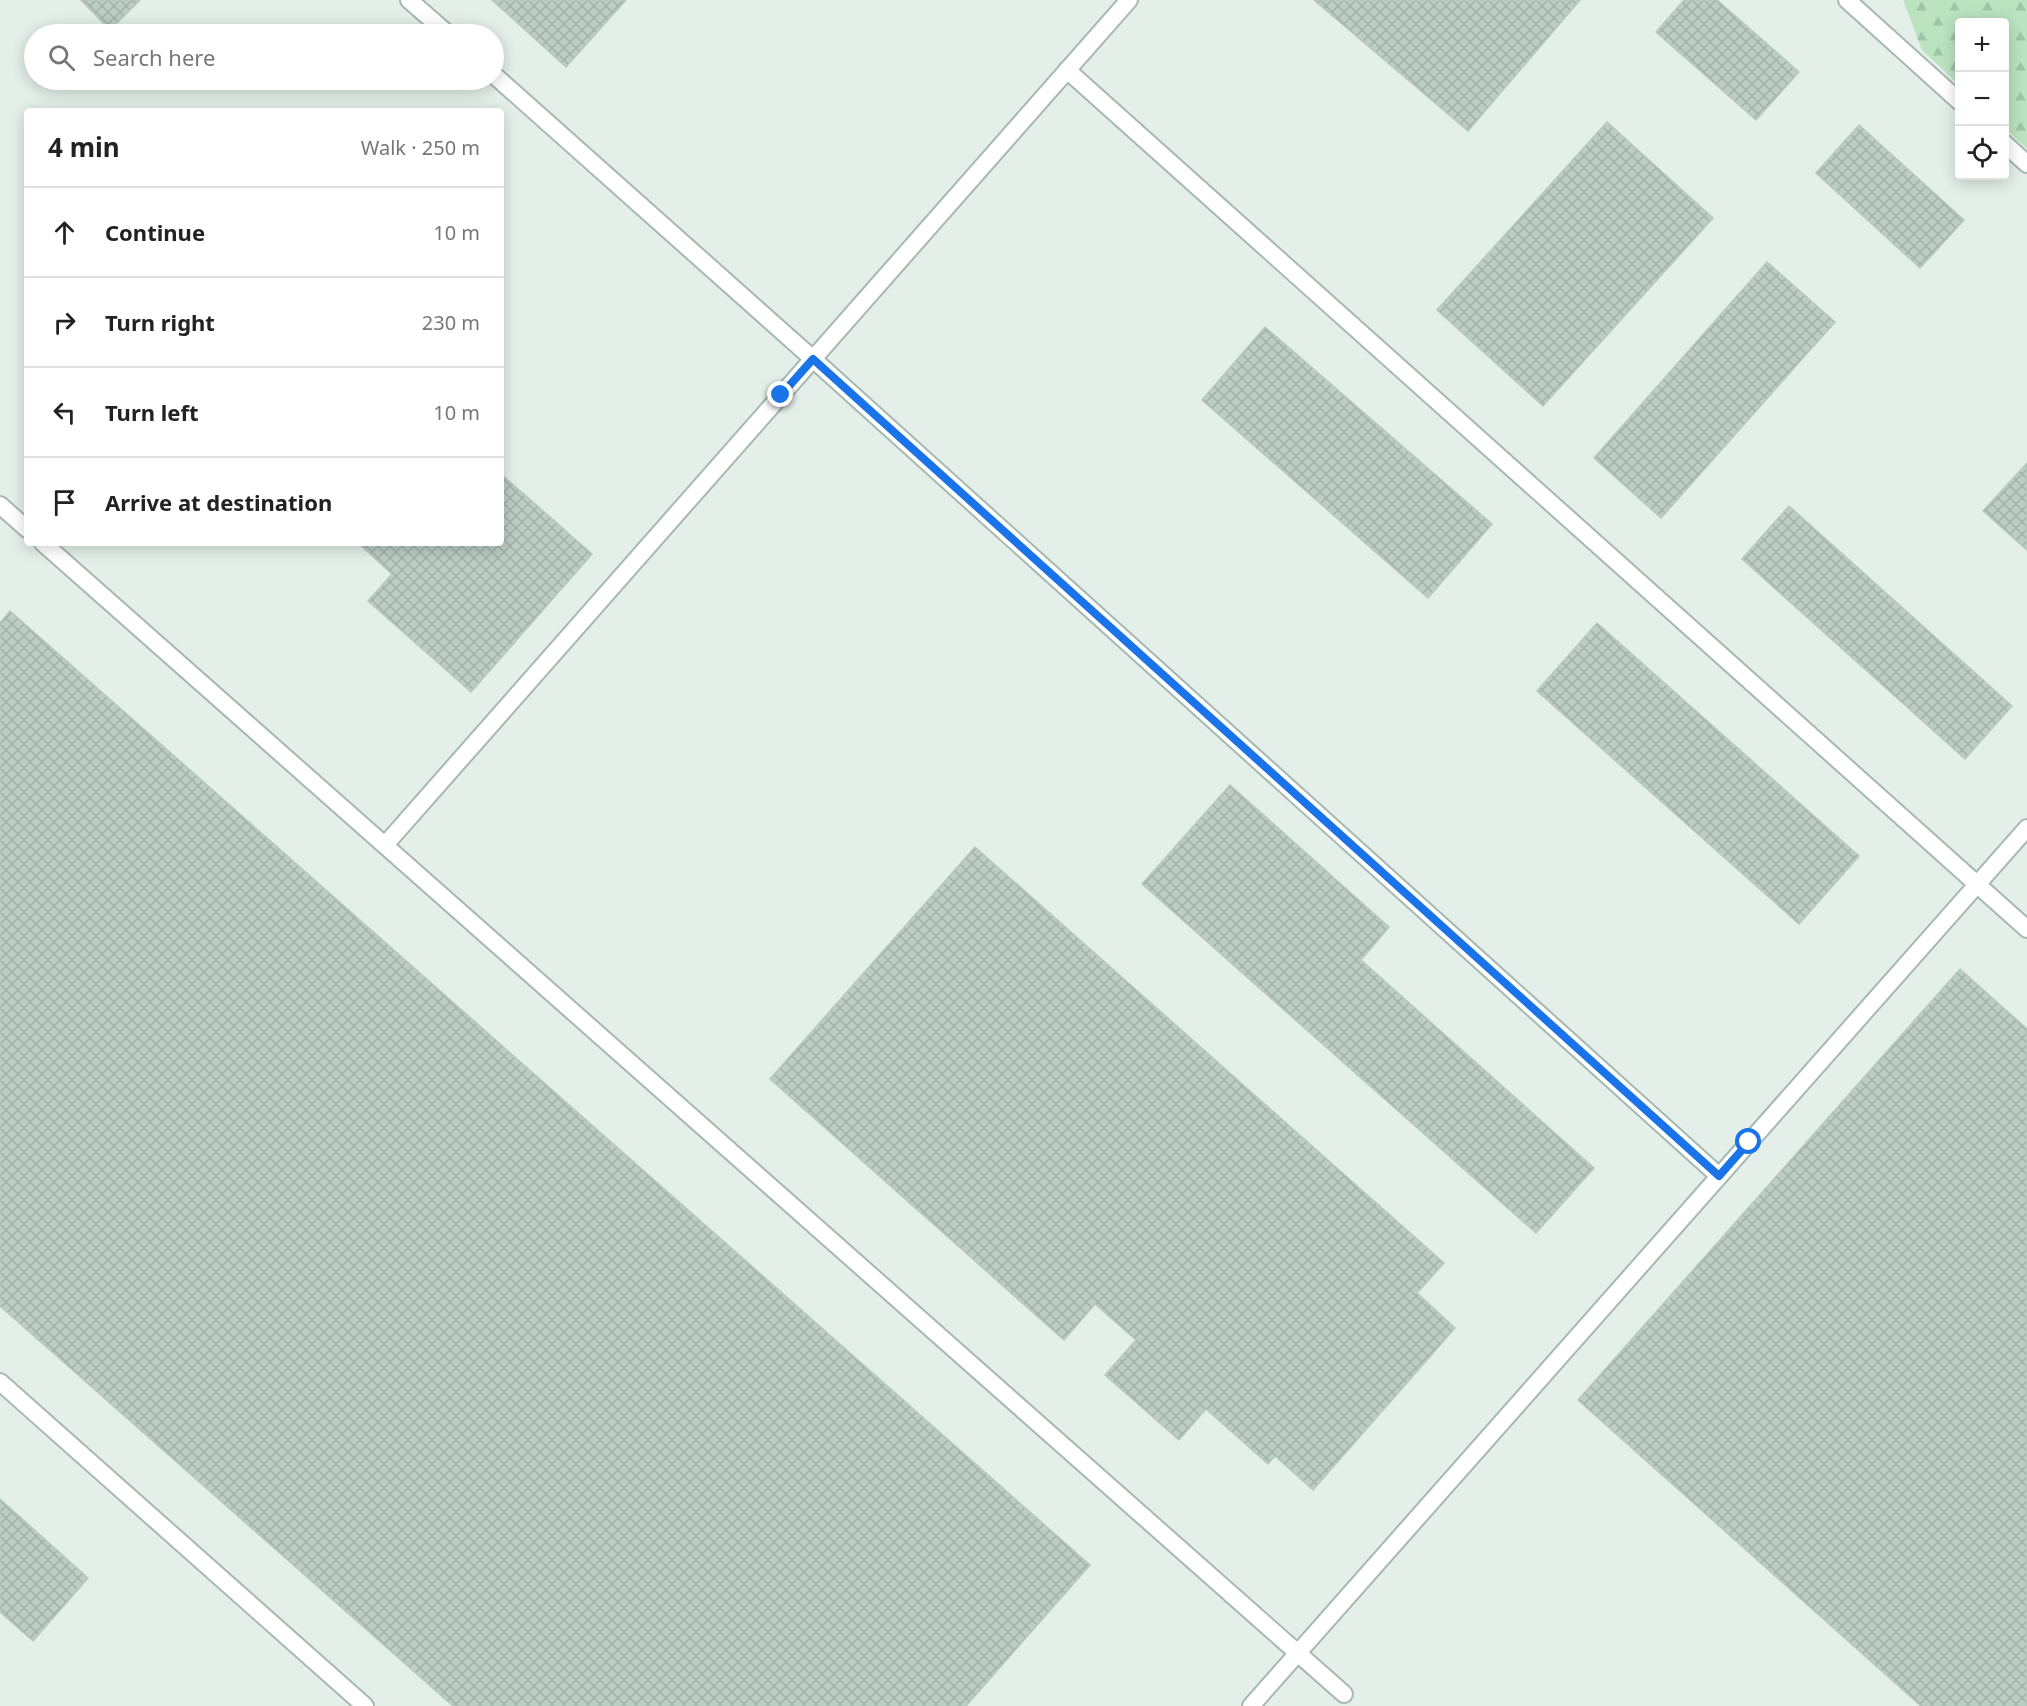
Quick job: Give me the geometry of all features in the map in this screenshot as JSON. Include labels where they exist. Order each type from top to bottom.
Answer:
[{"type":"lane","points":[[409,0],[437,24]]},
{"type":"lane","points":[[385,846],[1129,0]]},
{"type":"lane","points":[[1847,0],[1955,98]]},
{"type":"lane","points":[[1067,70],[2027,929]]},
{"type":"lane","points":[[504,84],[813,359],[1719,1176]]},
{"type":"lane","points":[[2009,148],[2027,164]]},
{"type":"lane","points":[[0,505],[24,525]]},
{"type":"lane","points":[[46,546],[1344,1694]]},
{"type":"lane","points":[[1251,1706],[2027,828]]},
{"type":"lane","points":[[0,1382],[365,1706]]},
{"type":"green space","points":[[1903,0],[2027,0],[2027,149],[2009,132],[2009,18],[1955,18],[1955,81],[1922,50]]},
{"type":"building","points":[[81,0],[140,0],[116,24],[104,24]]},
{"type":"building","points":[[492,0],[626,0],[566,67]]},
{"type":"building","points":[[1314,0],[1580,0],[1468,131]]},
{"type":"building","points":[[1684,0],[1717,0],[1799,72],[1756,120],[1656,32]]},
{"type":"building","points":[[1607,122],[1713,218],[1543,406],[1437,310]]},
{"type":"building","points":[[1859,125],[1964,220],[1920,268],[1816,173]]},
{"type":"building","points":[[1767,262],[1835,322],[1661,518],[1594,458]]},
{"type":"building","points":[[1265,327],[1492,524],[1428,598],[1202,400]]},
{"type":"building","points":[[2027,463],[2027,550],[1983,511]]},
{"type":"building","points":[[504,477],[592,554],[471,692],[368,601],[392,574],[361,546],[504,546]]},
{"type":"building","points":[[1789,506],[2012,706],[1965,759],[1742,559]]},
{"type":"building","points":[[10,611],[1090,1565],[966,1706],[453,1706],[0,1306],[0,623]]},
{"type":"building","points":[[1597,623],[1859,856],[1799,924],[1537,691]]},
{"type":"building","points":[[1230,785],[1389,927],[1361,960],[1594,1168],[1536,1233],[1142,884]]},
{"type":"building","points":[[975,847],[1444,1263],[1417,1293],[1455,1328],[1313,1490],[1275,1456],[1268,1464],[1206,1409],[1179,1440],[1105,1375],[1136,1340],[1095,1304],[1064,1340],[770,1079]]},
{"type":"building","points":[[1960,969],[2027,1029],[2027,1706],[1921,1706],[1578,1400]]},
{"type":"building","points":[[0,1499],[88,1578],[33,1641],[0,1612]]},
{"type":"route","points":[[781,395],[813,359],[1719,1176],[1749,1142]]}]
